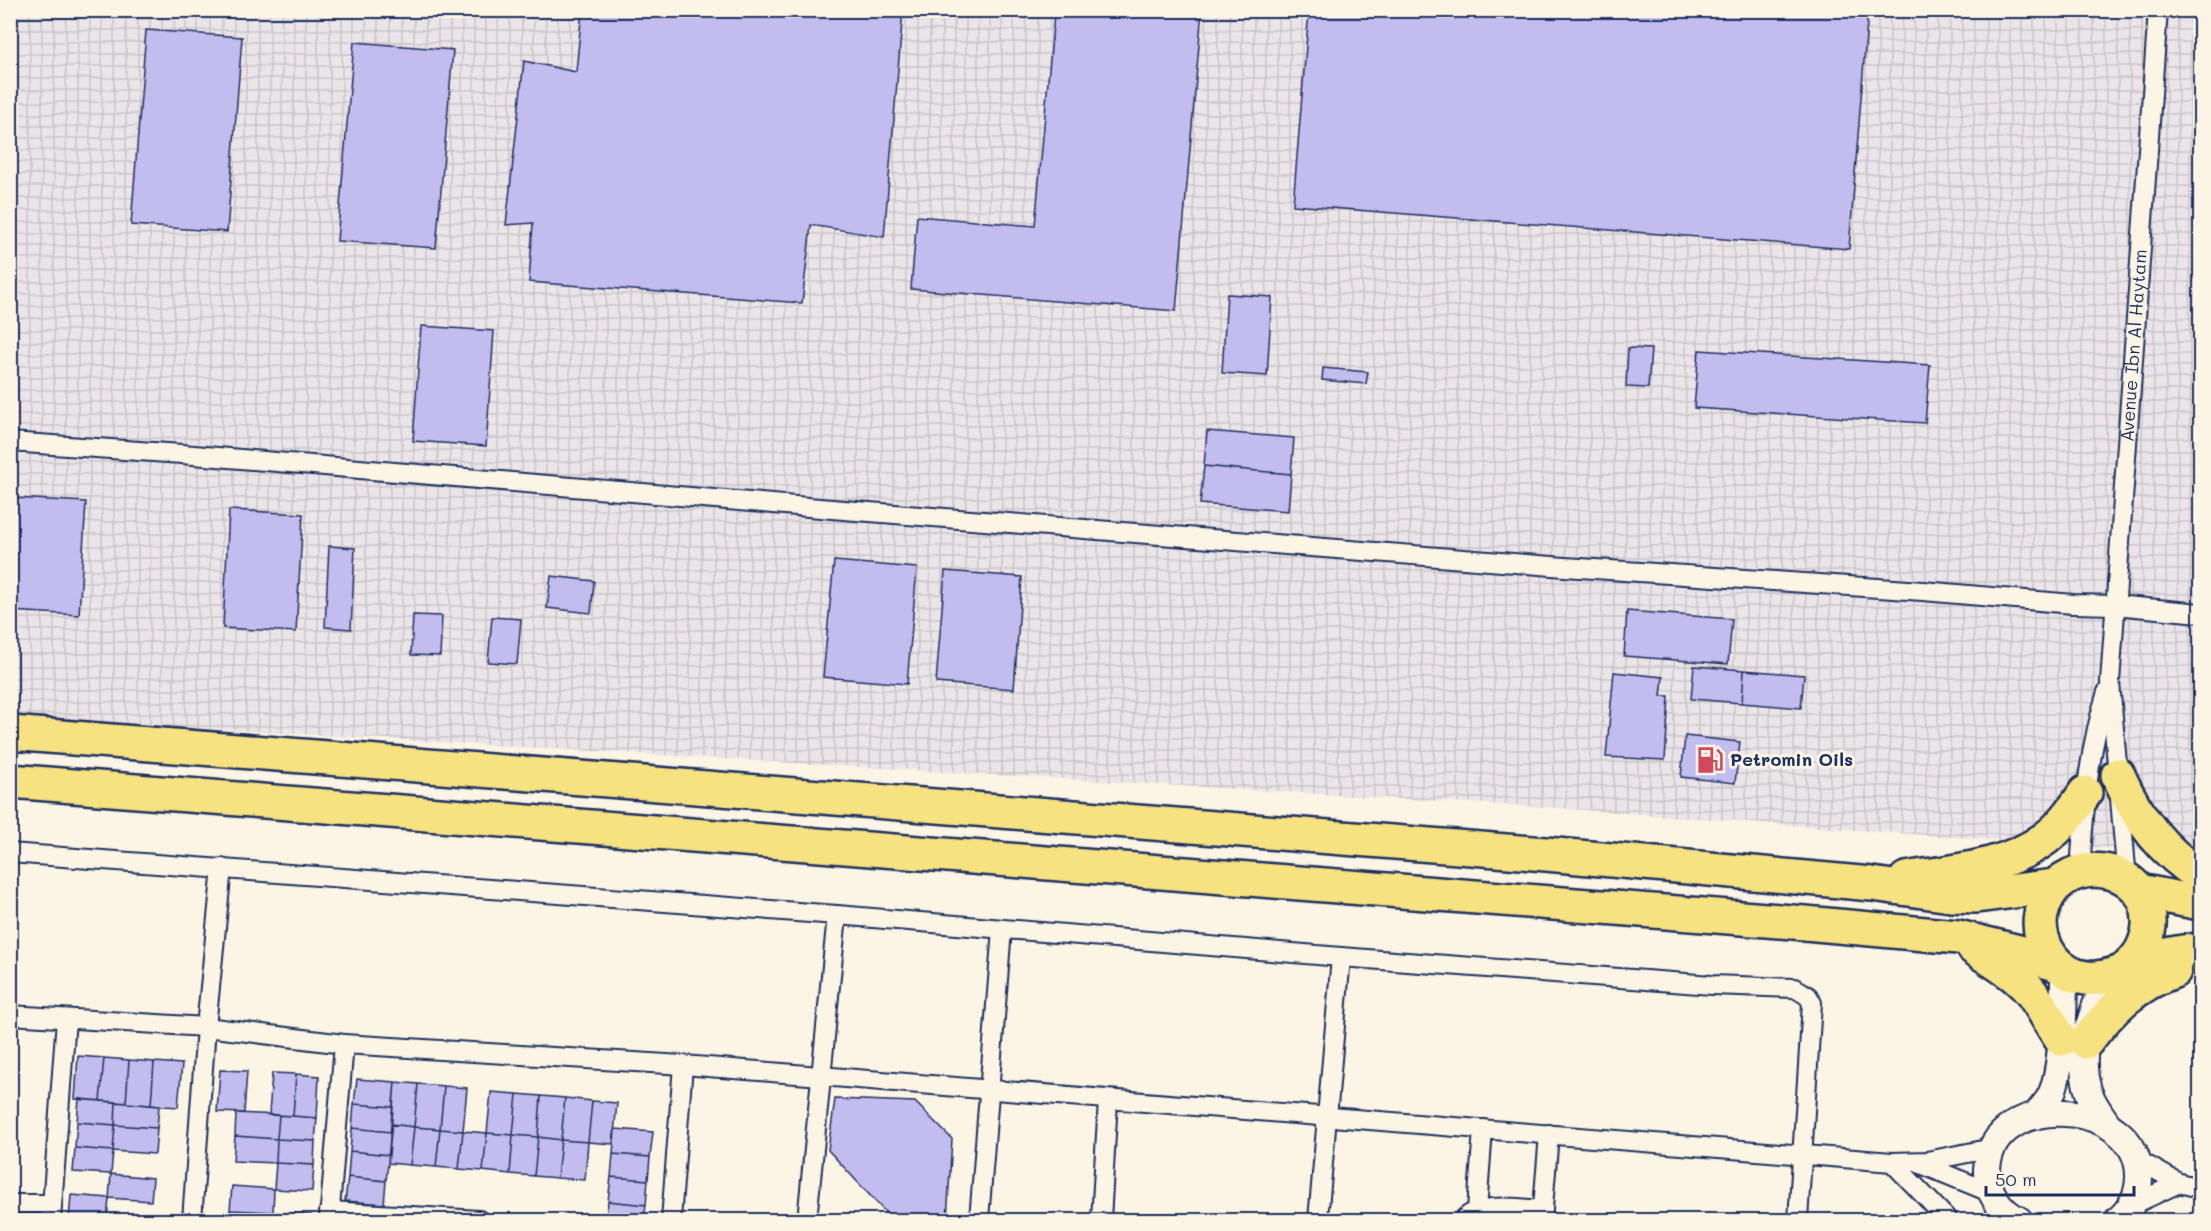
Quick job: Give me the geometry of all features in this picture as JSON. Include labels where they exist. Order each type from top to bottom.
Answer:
[{"type":"highway","points":[[10,733],[1546,854],[1872,884],[1951,895],[1976,896],[2067,879],[2096,869],[2112,873],[2133,885],[2200,903]]},
{"type":"highway","points":[[2118,775],[2131,804],[2154,836],[2179,860],[2200,875]]},
{"type":"highway","points":[[10,781],[1640,909],[1958,937],[2019,952],[2085,978],[2115,974],[2163,956],[2200,950]]},
{"type":"highway","points":[[1872,884],[1992,864],[2024,853],[2048,837],[2069,816],[2085,793]]},
{"type":"highway","points":[[2061,967],[2047,951],[2041,935],[2040,917],[2044,901],[2067,879]]},
{"type":"highway","points":[[2115,974],[2134,962],[2143,949],[2148,935],[2149,920],[2146,905],[2133,885]]},
{"type":"highway","points":[[1958,937],[2018,979],[2074,1041],[2136,991],[2171,972],[2200,964]]},
{"type":"street","name":"Avenue Ibn Al Haytam","points":[[2133,885],[2118,775],[2110,682],[2158,10]]},
{"type":"street","points":[[10,442],[182,454],[844,510],[1553,566],[1923,591],[2200,613]]},
{"type":"street","name":"Avenue Ibn Al Haytam","points":[[2067,879],[2092,749],[2110,682]]},
{"type":"street","points":[[10,853],[837,915],[1341,957],[1712,985],[1795,988],[1808,996],[1812,1003],[1798,1221]]},
{"type":"street","points":[[192,1221],[206,1027],[222,868]]},
{"type":"street","points":[[807,1221],[837,915]]},
{"type":"street","points":[[979,1221],[1002,929]]},
{"type":"street","points":[[1318,1221],[1341,957]]},
{"type":"street","points":[[2061,967],[2074,1041],[2083,1058],[2088,1091],[2109,1126],[2124,1140],[2136,1159],[2139,1182],[2125,1213]]},
{"type":"street","points":[[2035,1116],[2049,1098],[2074,1041],[2115,974]]},
{"type":"street","points":[[10,1016],[206,1027],[344,1044],[683,1065],[1892,1162],[1946,1158],[1993,1148]]},
{"type":"street","points":[[10,1204],[51,1212],[66,1020]]},
{"type":"street","points":[[344,1044],[329,1216],[480,1221]]},
{"type":"street","points":[[671,1221],[683,1065]]},
{"type":"street","points":[[1101,1221],[1108,1100]]},
{"type":"street","points":[[1990,1221],[1992,1194],[1987,1170],[1993,1148],[2013,1125],[2035,1116],[2054,1112],[2073,1113],[2109,1126]]},
{"type":"street","points":[[1470,1215],[1483,1129]]},
{"type":"street","points":[[1470,1215],[1483,1209],[1542,1215],[1549,1134]]},
{"type":"street","points":[[2136,1159],[2179,1183],[2200,1188]]},
{"type":"street","points":[[1912,1161],[1992,1194],[2001,1207],[2019,1221]]},
{"type":"street","points":[[1892,1162],[1948,1221]]},
{"type":"street","points":[[2125,1213],[2179,1183]]},
{"type":"shaded area","points":[[10,11],[2200,11],[2200,855],[1556,808],[11,717]]},
{"type":"building","points":[[582,10],[903,10],[884,237],[811,225],[802,303],[529,282],[533,223],[506,225],[524,61],[576,72]]},
{"type":"building","points":[[1018,10],[1202,10],[1176,311],[911,289],[917,216],[1035,226],[1054,14]]},
{"type":"building","points":[[1309,10],[1868,10],[1849,249],[1293,205]]},
{"type":"building","points":[[146,30],[242,37],[227,232],[131,225]]},
{"type":"building","points":[[354,42],[453,50],[436,248],[337,241]]},
{"type":"building","points":[[1227,294],[1272,297],[1267,376],[1222,373]]},
{"type":"building","points":[[421,326],[494,331],[486,446],[413,441]]},
{"type":"building","points":[[1628,348],[1651,349],[1648,388],[1626,387]]},
{"type":"building","points":[[1699,350],[1930,365],[1925,423],[1694,408]]},
{"type":"building","points":[[1323,368],[1368,372],[1366,384],[1322,380]]},
{"type":"building","points":[[1207,431],[1294,438],[1291,474],[1204,466]]},
{"type":"building","points":[[1204,466],[1291,474],[1288,511],[1200,504]]},
{"type":"building","points":[[14,498],[86,502],[79,615],[10,611],[10,556]]},
{"type":"building","points":[[229,510],[303,514],[296,632],[223,628]]},
{"type":"building","points":[[329,546],[355,548],[351,629],[325,627]]},
{"type":"building","points":[[834,561],[917,568],[907,684],[823,677]]},
{"type":"building","points":[[945,571],[1022,577],[1014,689],[936,683]]},
{"type":"building","points":[[551,576],[594,581],[591,613],[547,608]]},
{"type":"building","points":[[1627,611],[1732,619],[1728,664],[1624,656]]},
{"type":"building","points":[[413,615],[442,616],[440,656],[411,655]]},
{"type":"building","points":[[492,617],[521,619],[517,664],[488,662]]},
{"type":"building","points":[[1694,666],[1744,670],[1742,703],[1691,699]]},
{"type":"building","points":[[1744,670],[1804,675],[1801,708],[1742,703]]},
{"type":"building","points":[[1614,672],[1663,677],[1661,696],[1669,696],[1665,760],[1606,757]]},
{"type":"building","name":"Petromin Oils","points":[[1685,736],[1740,742],[1735,783],[1681,777]]},
{"type":"building","points":[[78,1056],[104,1058],[100,1101],[75,1099]]},
{"type":"building","points":[[104,1058],[129,1060],[126,1103],[100,1101]]},
{"type":"building","points":[[129,1060],[154,1062],[151,1105],[126,1103]]},
{"type":"building","points":[[154,1062],[182,1064],[178,1107],[151,1105]]},
{"type":"building","points":[[220,1070],[247,1071],[244,1113],[217,1112]]},
{"type":"building","points":[[272,1073],[296,1074],[293,1116],[269,1115]]},
{"type":"building","points":[[296,1074],[319,1076],[317,1118],[293,1116]]},
{"type":"building","points":[[357,1079],[395,1082],[393,1107],[354,1104]]},
{"type":"building","points":[[395,1082],[418,1084],[414,1127],[391,1124]]},
{"type":"building","points":[[418,1084],[444,1086],[440,1129],[414,1127]]},
{"type":"building","points":[[444,1086],[467,1088],[463,1131],[440,1129]]},
{"type":"building","points":[[491,1092],[517,1094],[513,1135],[487,1133]]},
{"type":"building","points":[[517,1094],[541,1096],[538,1137],[513,1135]]},
{"type":"building","points":[[541,1096],[565,1098],[561,1140],[538,1137]]},
{"type":"building","points":[[565,1098],[592,1101],[588,1142],[561,1140]]},
{"type":"building","points":[[79,1099],[116,1102],[115,1125],[77,1122]]},
{"type":"building","points":[[835,1099],[915,1102],[952,1139],[947,1220],[888,1215],[828,1150]]},
{"type":"building","points":[[592,1101],[617,1103],[613,1144],[588,1142]]},
{"type":"building","points":[[116,1102],[159,1106],[157,1128],[115,1125]]},
{"type":"building","points":[[354,1104],[393,1107],[391,1132],[352,1128]]},
{"type":"building","points":[[236,1113],[279,1115],[277,1139],[235,1136]]},
{"type":"building","points":[[279,1115],[317,1118],[315,1141],[277,1139]]},
{"type":"building","points":[[77,1122],[115,1125],[113,1151],[75,1148]]},
{"type":"building","points":[[391,1124],[414,1127],[410,1165],[388,1163]]},
{"type":"building","points":[[115,1125],[157,1128],[155,1154],[113,1151]]},
{"type":"building","points":[[414,1127],[440,1129],[436,1167],[410,1165]]},
{"type":"building","points":[[352,1128],[391,1132],[389,1155],[350,1151]]},
{"type":"building","points":[[440,1129],[463,1131],[459,1169],[436,1167]]},
{"type":"building","points":[[615,1129],[653,1132],[650,1157],[613,1154]]},
{"type":"building","points":[[463,1131],[487,1133],[483,1171],[459,1169]]},
{"type":"building","points":[[487,1133],[513,1135],[510,1174],[483,1171]]},
{"type":"building","points":[[513,1135],[538,1137],[534,1176],[510,1174]]},
{"type":"building","points":[[235,1136],[277,1139],[276,1163],[233,1161]]},
{"type":"building","points":[[538,1137],[561,1140],[557,1178],[534,1176]]},
{"type":"building","points":[[277,1139],[315,1141],[314,1165],[276,1163]]},
{"type":"building","points":[[561,1140],[588,1142],[585,1180],[557,1178]]},
{"type":"building","points":[[75,1148],[113,1151],[111,1174],[73,1172]]},
{"type":"building","points":[[350,1151],[389,1155],[386,1181],[348,1177]]},
{"type":"building","points":[[613,1154],[650,1157],[648,1180],[611,1177]]},
{"type":"building","points":[[276,1163],[314,1165],[312,1191],[274,1189]]},
{"type":"building","points":[[111,1174],[153,1178],[151,1201],[109,1198]]},
{"type":"building","points":[[348,1177],[386,1181],[384,1204],[345,1201]]},
{"type":"building","points":[[611,1177],[648,1180],[646,1205],[608,1201]]},
{"type":"building","points":[[232,1186],[274,1189],[273,1212],[230,1210]]},
{"type":"building","points":[[71,1195],[109,1198],[107,1220],[69,1220]]},
{"type":"building","points":[[608,1201],[646,1205],[644,1220],[606,1220]]},
{"type":"building","points":[[230,1210],[273,1212],[272,1220],[229,1220]]},
{"type":"building","points":[[273,1212],[311,1215],[310,1220],[272,1220]]},
{"type":"place","name":"Petromin Oils","points":[[1710,760]]}]
